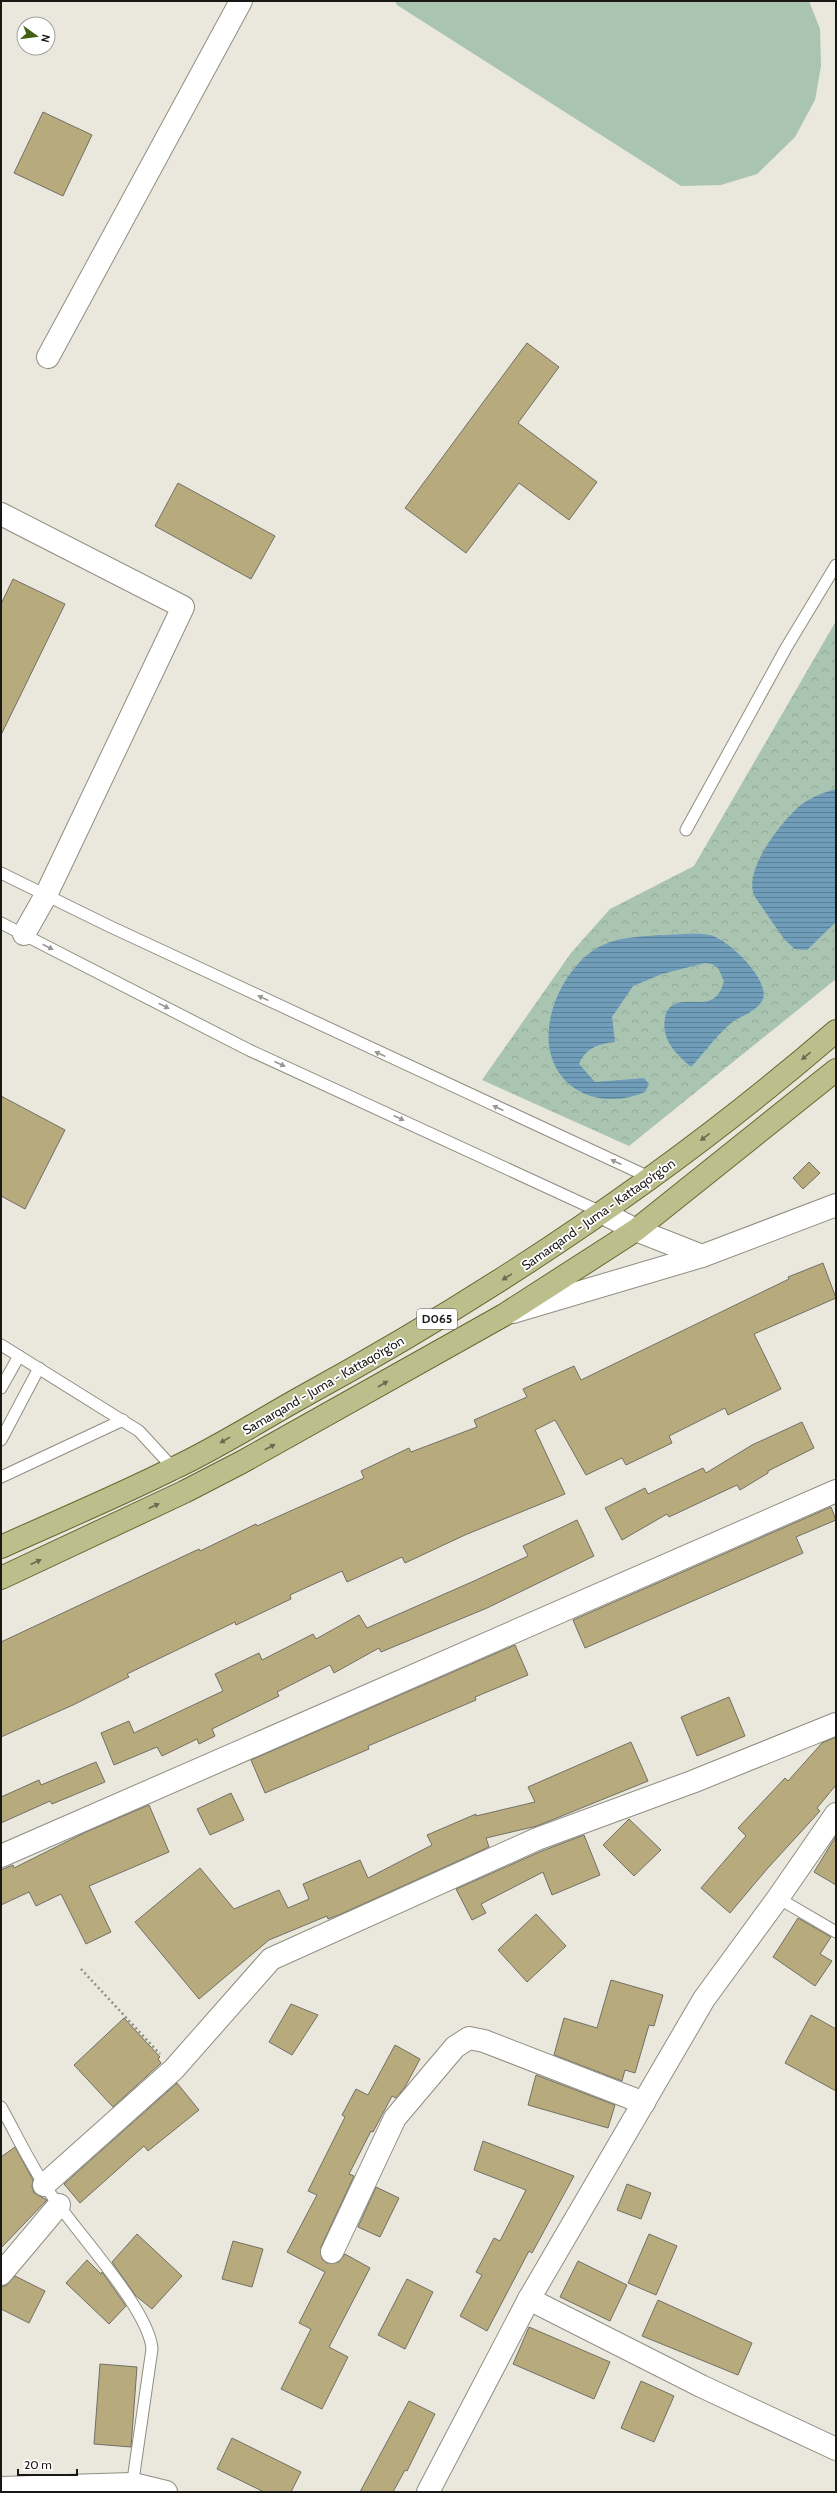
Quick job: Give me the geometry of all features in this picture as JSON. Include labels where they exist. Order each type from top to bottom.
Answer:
[{"type":"main road","name":"Samarqand - Juma - Kattaqo‘rg‘on","points":[[1,1547],[174,1469],[360,1366],[510,1275],[652,1179],[836,1031]]},
{"type":"main road","name":"Samarqand - Juma - Kattaqo‘rg‘on","points":[[1,1578],[235,1466],[323,1419],[504,1315],[636,1230],[760,1133],[836,1070]]},
{"type":"street","points":[[48,357],[240,1]]},
{"type":"street","points":[[1,514],[183,607],[46,895],[24,934]]},
{"type":"street","points":[[504,1315],[702,1256],[836,1205]]},
{"type":"street","points":[[603,1213],[636,1230],[702,1256]]},
{"type":"street","points":[[1,1856],[836,1491]]},
{"type":"street","points":[[44,2185],[174,2069],[271,1958],[537,1839],[692,1782],[836,1724]]},
{"type":"street","points":[[428,2492],[529,2299],[704,1999],[778,1898],[836,1814]]},
{"type":"street","points":[[332,2252],[395,2118],[455,2047],[469,2038],[484,2041],[644,2103]]},
{"type":"street","points":[[1,2274],[59,2205]]},
{"type":"street","points":[[529,2299],[701,2386],[836,2449]]},
{"type":"street","points":[[1,2488],[132,2488],[166,2492]]},
{"type":"lane","points":[[686,830],[786,648],[836,565]]},
{"type":"lane","points":[[1,873],[426,1075],[652,1179]]},
{"type":"lane","points":[[1,922],[249,1050],[603,1213]]},
{"type":"lane","points":[[1,1345],[139,1430],[174,1469]]},
{"type":"lane","points":[[1,1388],[19,1356]]},
{"type":"lane","points":[[1,1440],[39,1368]]},
{"type":"lane","points":[[1,1477],[123,1420]]},
{"type":"lane","points":[[778,1898],[836,1932]]},
{"type":"lane","points":[[1,2107],[44,2185],[135,2308],[151,2338],[152,2349],[132,2488]]},
{"type":"path","points":[[81,1969],[174,2069]]},
{"type":"green space","points":[[395,1],[809,1],[820,29],[821,66],[815,100],[795,137],[757,174],[721,185],[681,186],[397,5]]},
{"type":"green space","points":[[836,621],[836,979],[629,1146],[482,1080],[571,953],[610,909],[694,866]]},
{"type":"water","points":[[836,789],[836,922],[807,950],[795,949],[784,939],[755,897],[752,886],[754,874],[766,847],[775,833],[794,811],[810,799]]},
{"type":"water","points":[[698,934],[710,935],[718,938],[747,962],[755,973],[761,983],[764,993],[762,1001],[755,1009],[734,1021],[725,1029],[691,1067],[675,1052],[671,1046],[665,1033],[665,1016],[673,1005],[680,1002],[702,1002],[715,998],[724,981],[718,968],[712,964],[705,963],[662,974],[633,986],[612,1017],[615,1042],[603,1044],[593,1048],[585,1054],[579,1064],[595,1082],[644,1078],[649,1084],[645,1092],[632,1097],[605,1099],[580,1091],[569,1084],[560,1074],[553,1061],[549,1046],[549,1029],[552,1012],[558,995],[576,966],[588,954],[601,946],[621,939],[658,935]]},
{"type":"building","points":[[43,112],[92,135],[63,196],[14,173]]},
{"type":"building","points":[[527,343],[559,367],[518,423],[597,482],[569,520],[519,483],[466,553],[405,508]]},
{"type":"building","points":[[178,483],[275,536],[251,579],[155,526]]},
{"type":"building","points":[[13,579],[65,604],[1,735],[1,604]]},
{"type":"building","points":[[1,1096],[65,1130],[25,1209],[1,1196]]},
{"type":"building","points":[[809,1162],[820,1173],[803,1189],[793,1178]]},
{"type":"building","points":[[823,1263],[836,1298],[754,1334],[781,1389],[728,1415],[725,1408],[669,1436],[672,1443],[626,1465],[622,1458],[586,1475],[555,1420],[535,1430],[565,1494],[465,1535],[405,1563],[402,1557],[347,1582],[342,1571],[290,1595],[291,1599],[236,1625],[235,1622],[127,1674],[129,1677],[73,1705],[1,1737],[1,1642],[199,1549],[200,1551],[256,1524],[257,1526],[364,1478],[361,1471],[409,1448],[411,1452],[477,1427],[474,1420],[527,1397],[523,1389],[574,1366],[581,1380],[789,1279],[788,1277]]},
{"type":"building","points":[[802,1422],[814,1448],[768,1471],[768,1473],[740,1490],[737,1485],[669,1517],[667,1514],[622,1540],[605,1508],[645,1488],[648,1494],[703,1468],[706,1473],[752,1445]]},
{"type":"building","points":[[831,1507],[836,1520],[796,1537],[803,1553],[585,1648],[573,1620]]},
{"type":"building","points":[[577,1520],[594,1556],[487,1608],[381,1652],[379,1648],[334,1673],[330,1665],[277,1692],[279,1696],[212,1729],[215,1736],[199,1744],[197,1739],[162,1756],[157,1747],[114,1765],[101,1733],[129,1721],[134,1733],[223,1691],[215,1674],[259,1653],[262,1660],[313,1634],[316,1639],[359,1615],[367,1628],[474,1581],[528,1556],[523,1546]]},
{"type":"building","points":[[515,1645],[528,1675],[475,1697],[476,1700],[368,1746],[369,1749],[265,1793],[251,1760]]},
{"type":"building","points":[[729,1697],[745,1736],[697,1756],[681,1717]]},
{"type":"building","points":[[836,1737],[836,1785],[817,1808],[820,1811],[767,1869],[730,1913],[701,1888],[746,1836],[738,1828],[785,1778],[788,1781],[822,1743]]},
{"type":"building","points":[[631,1742],[648,1781],[537,1826],[486,1838],[489,1847],[341,1914],[328,1919],[327,1916],[269,1940],[199,1999],[135,1922],[200,1868],[234,1909],[279,1890],[288,1908],[309,1899],[303,1884],[360,1860],[368,1878],[432,1845],[427,1835],[476,1814],[476,1816],[535,1802],[528,1787]]},
{"type":"building","points":[[96,1762],[105,1782],[52,1804],[50,1801],[1,1823],[1,1797],[39,1780],[41,1785]]},
{"type":"building","points":[[231,1793],[244,1820],[210,1835],[197,1809]]},
{"type":"building","points":[[149,1805],[169,1852],[89,1886],[111,1932],[86,1944],[61,1894],[36,1906],[29,1892],[1,1905],[1,1870],[13,1865],[14,1868],[86,1832]]},
{"type":"building","points":[[629,1819],[661,1850],[634,1876],[603,1845]]},
{"type":"building","points":[[584,1835],[600,1875],[552,1895],[543,1872],[481,1904],[486,1913],[472,1920],[456,1889],[542,1851]]},
{"type":"building","points":[[836,1836],[836,1885],[814,1872]]},
{"type":"building","points":[[536,1914],[566,1946],[527,1982],[498,1950]]},
{"type":"building","points":[[798,1918],[831,1937],[820,1954],[832,1961],[815,1986],[773,1957]]},
{"type":"building","points":[[611,1980],[663,1995],[654,2026],[649,2025],[635,2073],[625,2070],[622,2081],[554,2055],[564,2018],[597,2028]]},
{"type":"building","points":[[291,2004],[318,2015],[292,2055],[269,2042]]},
{"type":"building","points":[[811,2015],[836,2029],[836,2091],[785,2063]]},
{"type":"building","points":[[124,2018],[160,2057],[158,2059],[161,2063],[113,2107],[74,2065]]},
{"type":"building","points":[[395,2045],[420,2059],[405,2087],[396,2098],[392,2096],[373,2132],[371,2131],[349,2174],[354,2176],[321,2247],[322,2259],[327,2263],[339,2262],[345,2254],[370,2268],[329,2347],[348,2357],[322,2409],[281,2389],[311,2329],[299,2323],[325,2272],[287,2252],[317,2195],[308,2191],[345,2117],[342,2115],[356,2089],[368,2095]]},
{"type":"building","points":[[536,2075],[615,2105],[608,2128],[528,2105]]},
{"type":"building","points":[[177,2083],[199,2110],[148,2151],[144,2146],[80,2203],[64,2184]]},
{"type":"building","points":[[483,2141],[574,2176],[532,2253],[529,2251],[487,2331],[460,2316],[482,2275],[476,2272],[494,2238],[500,2241],[526,2190],[474,2170]]},
{"type":"building","points":[[15,2147],[33,2180],[32,2187],[34,2193],[47,2200],[1,2248],[1,2157]]},
{"type":"building","points":[[627,2184],[651,2193],[641,2219],[617,2210]]},
{"type":"building","points":[[376,2187],[399,2198],[380,2237],[358,2227]]},
{"type":"building","points":[[137,2234],[182,2276],[152,2309],[135,2295],[112,2262]]},
{"type":"building","points":[[649,2234],[677,2246],[656,2295],[628,2283]]},
{"type":"building","points":[[233,2241],[263,2249],[252,2287],[222,2279]]},
{"type":"building","points":[[87,2260],[101,2274],[102,2272],[126,2306],[109,2324],[66,2283]]},
{"type":"building","points":[[578,2261],[627,2285],[610,2321],[560,2297]]},
{"type":"building","points":[[15,2276],[45,2291],[29,2323],[1,2309],[1,2286],[6,2286]]},
{"type":"building","points":[[407,2279],[433,2292],[405,2349],[378,2335]]},
{"type":"building","points":[[658,2300],[752,2343],[738,2375],[642,2336]]},
{"type":"building","points":[[529,2327],[610,2362],[594,2399],[513,2364]]},
{"type":"building","points":[[100,2364],[137,2367],[131,2447],[94,2444]]},
{"type":"building","points":[[641,2381],[674,2396],[654,2442],[621,2428]]},
{"type":"building","points":[[409,2401],[435,2414],[407,2471],[405,2470],[393,2492],[360,2492]]},
{"type":"building","points":[[232,2438],[301,2472],[291,2492],[264,2492],[217,2469]]}]
